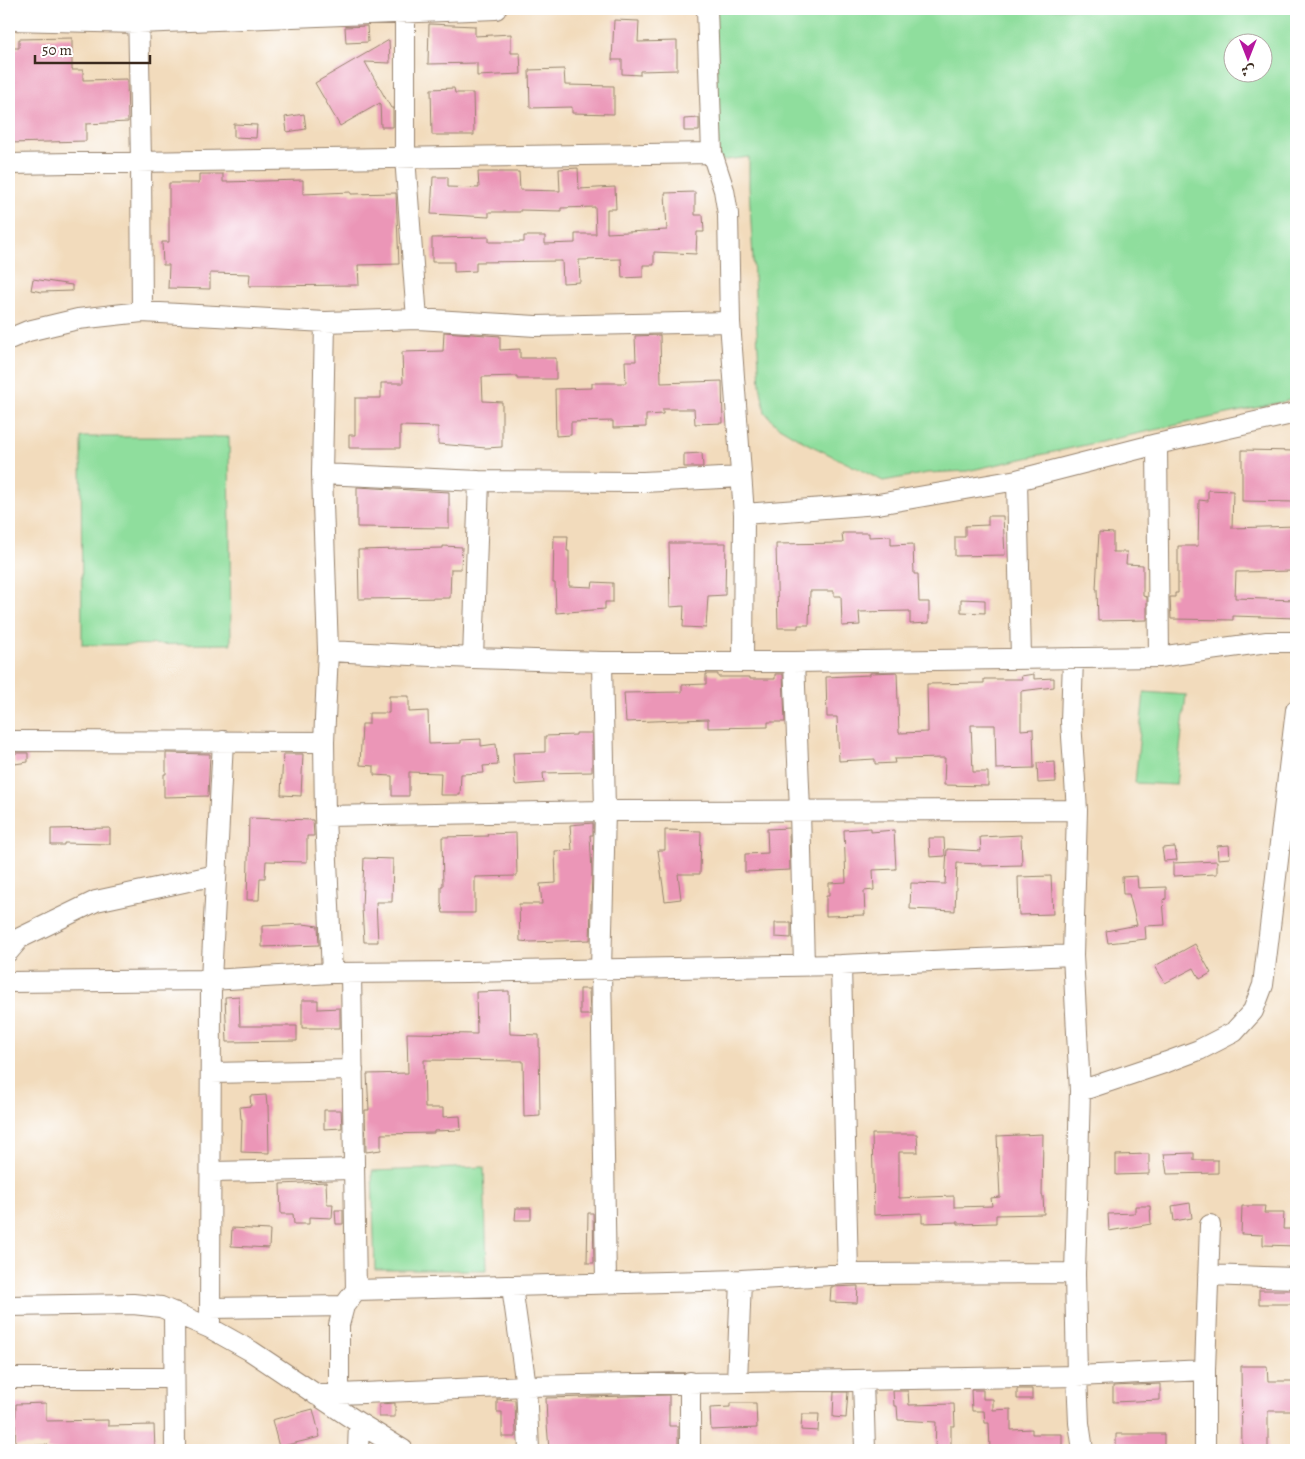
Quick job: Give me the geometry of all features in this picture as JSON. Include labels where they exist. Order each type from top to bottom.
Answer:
[{"type":"street","points":[[9,20],[496,9]]},
{"type":"street","points":[[707,9],[712,153],[724,190],[728,214],[730,322],[744,514],[743,661]]},
{"type":"street","points":[[405,11],[405,157],[417,319]]},
{"type":"street","points":[[138,16],[142,312]]},
{"type":"street","points":[[9,164],[712,153]]},
{"type":"street","points":[[9,339],[28,331],[78,319],[142,312],[325,322],[417,319],[536,326],[730,322]]},
{"type":"street","points":[[325,322],[322,474],[328,651],[324,742],[325,816],[353,1070],[354,1169],[350,1298],[340,1326],[339,1394]]},
{"type":"street","points":[[744,514],[878,504],[1017,480],[1157,444],[1296,413]]},
{"type":"street","points":[[1157,444],[1159,657]]},
{"type":"street","points":[[322,474],[479,481],[643,482],[741,477]]},
{"type":"street","points":[[1017,480],[1021,658]]},
{"type":"street","points":[[473,658],[479,481]]},
{"type":"street","points":[[328,651],[602,662],[794,662],[1159,657],[1267,642],[1296,642]]},
{"type":"street","points":[[1073,658],[1071,722],[1077,810],[1073,955],[1080,1091],[1075,1273],[1079,1423],[1083,1450]]},
{"type":"street","points":[[602,662],[605,811],[601,969],[606,1282]]},
{"type":"street","points":[[794,662],[804,965]]},
{"type":"street","points":[[1080,1091],[1199,1050],[1234,1032],[1253,1011],[1263,985],[1296,710]]},
{"type":"street","points":[[9,740],[324,742]]},
{"type":"street","points":[[210,1318],[211,980],[223,741]]},
{"type":"street","points":[[325,816],[605,811],[1077,810]]},
{"type":"street","points":[[9,951],[20,938],[96,901],[216,875]]},
{"type":"street","points":[[9,982],[211,980],[341,973],[841,965],[1073,955]]},
{"type":"street","points":[[841,965],[848,1274]]},
{"type":"street","points":[[211,1073],[353,1070]]},
{"type":"street","points":[[210,1172],[354,1169]]},
{"type":"street","points":[[1205,1450],[1205,1370],[1210,1225]]},
{"type":"street","points":[[9,1306],[133,1304],[160,1306],[174,1312],[210,1318],[350,1298],[606,1282],[741,1280],[848,1274],[1075,1273]]},
{"type":"street","points":[[1208,1275],[1296,1278]]},
{"type":"street","points":[[738,1381],[741,1280]]},
{"type":"street","points":[[512,1287],[526,1386],[529,1450]]},
{"type":"street","points":[[174,1312],[174,1450]]},
{"type":"street","points":[[210,1318],[251,1351],[358,1423],[403,1450]]},
{"type":"street","points":[[316,1395],[526,1386],[1077,1376],[1205,1370]]},
{"type":"street","points":[[9,1378],[174,1378]]},
{"type":"street","points":[[864,1380],[865,1450]]},
{"type":"street","points":[[690,1382],[690,1450]]},
{"type":"street","points":[[358,1423],[358,1450]]},
{"type":"green space","points":[[714,9],[1296,9],[1296,399],[967,471],[928,473],[883,481],[806,443],[776,425],[765,412],[760,385],[749,157],[719,161]]},
{"type":"green space","points":[[81,437],[229,437],[231,644],[82,645]]},
{"type":"green space","points":[[1144,692],[1186,695],[1176,785],[1135,783]]},
{"type":"green space","points":[[484,1167],[487,1270],[375,1270],[372,1171]]},
{"type":"building","points":[[614,20],[639,21],[638,42],[677,41],[677,70],[640,71],[640,75],[622,74],[622,60],[612,60]]},
{"type":"building","points":[[429,24],[475,26],[475,36],[511,34],[511,53],[520,53],[521,74],[477,76],[477,63],[428,64]]},
{"type":"building","points":[[367,26],[368,42],[346,43],[345,27]]},
{"type":"building","points":[[72,38],[72,70],[83,70],[83,80],[127,79],[128,122],[86,124],[86,141],[9,143],[9,48],[19,48],[19,39]]},
{"type":"building","points":[[389,40],[390,63],[365,62],[391,108],[393,108],[393,127],[381,127],[380,103],[340,126],[315,83]]},
{"type":"building","points":[[564,69],[565,85],[614,86],[614,114],[572,113],[572,107],[530,108],[529,70]]},
{"type":"building","points":[[454,88],[455,93],[473,93],[474,135],[432,135],[431,89]]},
{"type":"building","points":[[304,114],[306,129],[287,132],[285,117]]},
{"type":"building","points":[[699,118],[699,131],[684,131],[684,119]]},
{"type":"building","points":[[234,124],[257,125],[256,138],[234,137]]},
{"type":"building","points":[[578,168],[579,189],[615,187],[616,209],[607,209],[607,233],[667,230],[665,193],[695,192],[695,215],[703,215],[704,232],[697,232],[696,254],[654,252],[654,265],[643,265],[643,277],[622,278],[621,259],[579,260],[580,282],[563,283],[562,261],[476,262],[476,271],[454,272],[454,262],[432,262],[432,238],[489,237],[489,242],[524,242],[524,236],[545,236],[545,244],[575,243],[575,234],[596,234],[595,207],[561,208],[561,211],[520,210],[520,212],[489,212],[489,217],[431,214],[433,177],[448,177],[448,187],[479,188],[478,172],[519,172],[520,190],[560,191],[559,169]]},
{"type":"building","points":[[199,174],[223,174],[223,182],[303,180],[303,194],[396,193],[399,264],[358,265],[359,285],[249,286],[250,274],[210,273],[210,289],[168,288],[169,265],[163,265],[162,242],[169,242],[169,183],[199,183]]},
{"type":"building","points":[[33,279],[72,285],[72,291],[42,292],[31,290]]},
{"type":"building","points":[[444,332],[500,336],[500,350],[520,349],[520,358],[556,358],[556,379],[517,379],[517,376],[482,377],[483,401],[502,402],[502,447],[486,448],[438,444],[438,427],[400,426],[400,448],[349,448],[349,435],[355,435],[355,398],[381,398],[381,383],[403,383],[402,352],[443,351]]},
{"type":"building","points":[[660,335],[661,383],[722,381],[723,423],[695,424],[694,409],[663,409],[663,414],[646,415],[646,427],[613,428],[613,421],[571,422],[571,435],[556,436],[555,389],[592,388],[592,383],[626,383],[625,361],[636,361],[635,336]]},
{"type":"building","points":[[1242,450],[1296,451],[1296,502],[1242,501]]},
{"type":"building","points":[[702,453],[703,467],[684,467],[684,454]]},
{"type":"building","points":[[357,487],[449,492],[449,528],[357,527]]},
{"type":"building","points":[[1208,490],[1233,491],[1232,528],[1296,526],[1296,571],[1236,572],[1235,598],[1296,600],[1296,618],[1233,616],[1233,620],[1171,619],[1170,597],[1175,597],[1175,593],[1178,593],[1178,546],[1198,546],[1199,500],[1208,501]]},
{"type":"building","points":[[988,516],[1003,516],[1005,555],[955,556],[955,537],[965,537],[965,526],[988,525]]},
{"type":"building","points":[[1099,532],[1113,533],[1113,552],[1127,552],[1126,564],[1143,565],[1143,596],[1147,597],[1147,620],[1098,621],[1096,589]]},
{"type":"building","points":[[842,533],[869,533],[869,537],[891,536],[891,545],[913,544],[914,574],[918,574],[919,602],[929,602],[929,623],[910,624],[910,611],[859,612],[860,625],[842,626],[841,596],[834,596],[834,591],[810,591],[809,625],[798,625],[798,628],[778,628],[776,544],[843,543]]},
{"type":"building","points":[[554,536],[568,536],[569,586],[592,587],[593,582],[613,583],[613,602],[605,602],[605,609],[556,613],[555,583],[553,583]]},
{"type":"building","points":[[669,543],[726,543],[725,595],[708,596],[706,628],[683,627],[684,606],[670,607]]},
{"type":"building","points":[[443,546],[462,547],[461,569],[451,569],[450,598],[359,599],[358,550],[443,548]]},
{"type":"building","points":[[961,599],[985,600],[985,613],[961,612]]},
{"type":"building","points":[[897,672],[899,733],[928,732],[927,684],[984,683],[984,679],[1022,679],[1021,676],[1034,674],[1034,679],[1054,678],[1054,687],[1021,691],[1021,730],[1033,729],[1034,768],[996,769],[995,725],[971,725],[973,772],[988,772],[988,786],[944,785],[945,758],[894,759],[895,763],[875,764],[875,759],[839,761],[837,717],[827,717],[826,677]]},
{"type":"building","points":[[706,674],[718,674],[718,677],[775,679],[775,674],[783,674],[785,722],[768,722],[768,727],[708,728],[708,719],[626,722],[624,693],[682,692],[682,685],[706,684]]},
{"type":"building","points":[[389,696],[409,696],[409,712],[428,711],[429,744],[461,743],[461,740],[481,739],[481,746],[496,744],[498,765],[483,766],[484,773],[461,774],[460,795],[440,795],[441,773],[409,772],[409,796],[392,796],[392,776],[374,775],[374,766],[360,765],[362,724],[369,724],[369,713],[389,713]]},
{"type":"building","points":[[576,733],[592,733],[592,772],[543,773],[544,783],[515,785],[513,753],[545,752],[545,736],[576,735]]},
{"type":"building","points":[[13,753],[28,753],[28,762],[15,764]]},
{"type":"building","points":[[166,753],[210,754],[208,796],[164,797]]},
{"type":"building","points":[[283,754],[303,754],[301,796],[281,795]]},
{"type":"building","points":[[1055,762],[1056,782],[1038,783],[1037,763]]},
{"type":"building","points":[[249,818],[313,820],[314,836],[307,836],[307,862],[266,861],[265,878],[260,878],[259,900],[247,900]]},
{"type":"building","points":[[593,823],[593,835],[590,835],[592,872],[590,940],[520,941],[519,904],[542,904],[540,884],[556,883],[555,851],[572,850],[570,825]]},
{"type":"building","points":[[110,828],[110,844],[64,843],[64,845],[51,845],[51,829]]},
{"type":"building","points":[[789,828],[790,870],[745,872],[745,854],[768,853],[767,829]]},
{"type":"building","points":[[871,828],[871,832],[894,830],[896,869],[873,870],[874,890],[864,891],[865,915],[826,916],[826,896],[829,896],[829,883],[846,882],[844,830]]},
{"type":"building","points":[[665,830],[701,831],[700,874],[678,874],[681,899],[665,901],[658,850],[665,850]]},
{"type":"building","points":[[516,833],[517,876],[475,877],[475,913],[443,913],[441,903],[441,886],[443,886],[442,837]]},
{"type":"building","points":[[1021,835],[1022,865],[981,866],[981,864],[957,863],[955,911],[910,909],[911,883],[945,884],[947,849],[981,851],[980,837]]},
{"type":"building","points":[[929,838],[944,838],[945,856],[930,857]]},
{"type":"building","points":[[1229,845],[1230,858],[1218,859],[1217,846]]},
{"type":"building","points":[[1175,847],[1177,860],[1164,861],[1162,848]]},
{"type":"building","points":[[364,858],[393,859],[392,902],[376,902],[378,942],[364,942],[362,908]]},
{"type":"building","points":[[1217,861],[1217,874],[1173,876],[1173,863]]},
{"type":"building","points":[[1051,876],[1053,914],[1019,915],[1018,877]]},
{"type":"building","points":[[1137,876],[1138,888],[1166,887],[1166,899],[1163,900],[1165,925],[1145,926],[1146,939],[1108,943],[1106,931],[1137,925],[1129,894],[1123,894],[1122,877]]},
{"type":"building","points":[[775,923],[791,923],[791,938],[775,937]]},
{"type":"building","points":[[303,924],[318,926],[319,945],[262,947],[262,926]]},
{"type":"building","points":[[1195,944],[1211,973],[1200,979],[1194,968],[1165,983],[1155,966]]},
{"type":"building","points":[[580,989],[589,989],[590,1015],[580,1015]]},
{"type":"building","points":[[509,991],[510,1034],[539,1035],[540,1116],[524,1117],[523,1061],[424,1060],[425,1108],[443,1108],[443,1117],[460,1116],[461,1130],[434,1131],[434,1133],[381,1134],[381,1150],[366,1152],[365,1110],[369,1110],[367,1074],[408,1073],[407,1033],[477,1034],[476,992]]},
{"type":"building","points":[[239,996],[240,1026],[297,1026],[297,1041],[227,1042],[225,997]]},
{"type":"building","points":[[302,1000],[318,1000],[318,1009],[340,1008],[340,1028],[302,1028]]},
{"type":"building","points":[[266,1095],[269,1153],[241,1152],[242,1119],[240,1107],[251,1106],[250,1096]]},
{"type":"building","points":[[324,1110],[341,1110],[342,1128],[324,1129]]},
{"type":"building","points":[[872,1134],[917,1134],[918,1152],[899,1152],[899,1198],[954,1196],[954,1207],[992,1206],[991,1198],[1000,1197],[997,1136],[1043,1134],[1042,1196],[1044,1214],[996,1215],[996,1223],[958,1224],[958,1222],[922,1223],[922,1213],[874,1215]]},
{"type":"building","points":[[1194,1153],[1194,1160],[1218,1160],[1218,1173],[1167,1174],[1164,1154]]},
{"type":"building","points":[[1149,1154],[1149,1174],[1116,1175],[1116,1155]]},
{"type":"building","points":[[326,1182],[327,1204],[333,1204],[332,1218],[309,1217],[309,1224],[294,1224],[293,1214],[281,1214],[280,1184]]},
{"type":"building","points":[[1190,1203],[1192,1218],[1174,1221],[1172,1206]]},
{"type":"building","points":[[1135,1206],[1150,1206],[1151,1224],[1109,1231],[1108,1214],[1135,1213]]},
{"type":"building","points":[[1242,1206],[1265,1206],[1264,1213],[1284,1213],[1283,1229],[1296,1229],[1296,1246],[1263,1245],[1263,1235],[1241,1234]]},
{"type":"building","points":[[516,1208],[531,1208],[531,1220],[515,1220]]},
{"type":"building","points":[[335,1210],[343,1210],[343,1224],[336,1224]]},
{"type":"building","points":[[588,1213],[593,1213],[594,1263],[587,1263]]},
{"type":"building","points":[[232,1228],[270,1230],[269,1248],[231,1246]]},
{"type":"building","points":[[858,1286],[857,1303],[830,1302],[831,1287]]},
{"type":"building","points":[[1259,1290],[1296,1290],[1296,1304],[1259,1304]]},
{"type":"building","points":[[1241,1366],[1267,1366],[1268,1381],[1296,1381],[1296,1411],[1268,1411],[1268,1450],[1242,1450]]},
{"type":"building","points":[[1160,1384],[1160,1400],[1113,1402],[1113,1386]]},
{"type":"building","points":[[1017,1389],[1032,1389],[1032,1399],[1017,1399]]},
{"type":"building","points":[[971,1390],[983,1390],[983,1399],[993,1399],[993,1410],[1011,1409],[1011,1430],[1032,1429],[1032,1434],[1062,1434],[1062,1447],[1033,1446],[1033,1450],[990,1450],[989,1423],[985,1423],[984,1411],[972,1411]]},
{"type":"building","points":[[893,1391],[908,1391],[909,1405],[954,1404],[955,1426],[951,1426],[951,1450],[935,1450],[936,1422],[898,1420],[897,1406],[894,1406]]},
{"type":"building","points":[[834,1392],[848,1392],[846,1418],[833,1417]]},
{"type":"building","points":[[669,1395],[669,1426],[678,1426],[678,1450],[549,1450],[546,1398]]},
{"type":"building","points":[[497,1399],[515,1400],[516,1437],[502,1437],[502,1412],[497,1412]]},
{"type":"building","points":[[46,1403],[46,1421],[108,1420],[108,1426],[154,1425],[155,1450],[48,1450],[48,1445],[15,1446],[16,1404]]},
{"type":"building","points":[[395,1403],[395,1417],[379,1417],[379,1404]]},
{"type":"building","points":[[730,1403],[756,1403],[757,1428],[711,1430],[710,1408],[730,1407]]},
{"type":"building","points":[[313,1409],[320,1437],[279,1447],[272,1420]]},
{"type":"building","points":[[802,1414],[819,1414],[818,1431],[801,1430]]},
{"type":"building","points":[[1116,1434],[1164,1434],[1164,1450],[1116,1450]]}]
